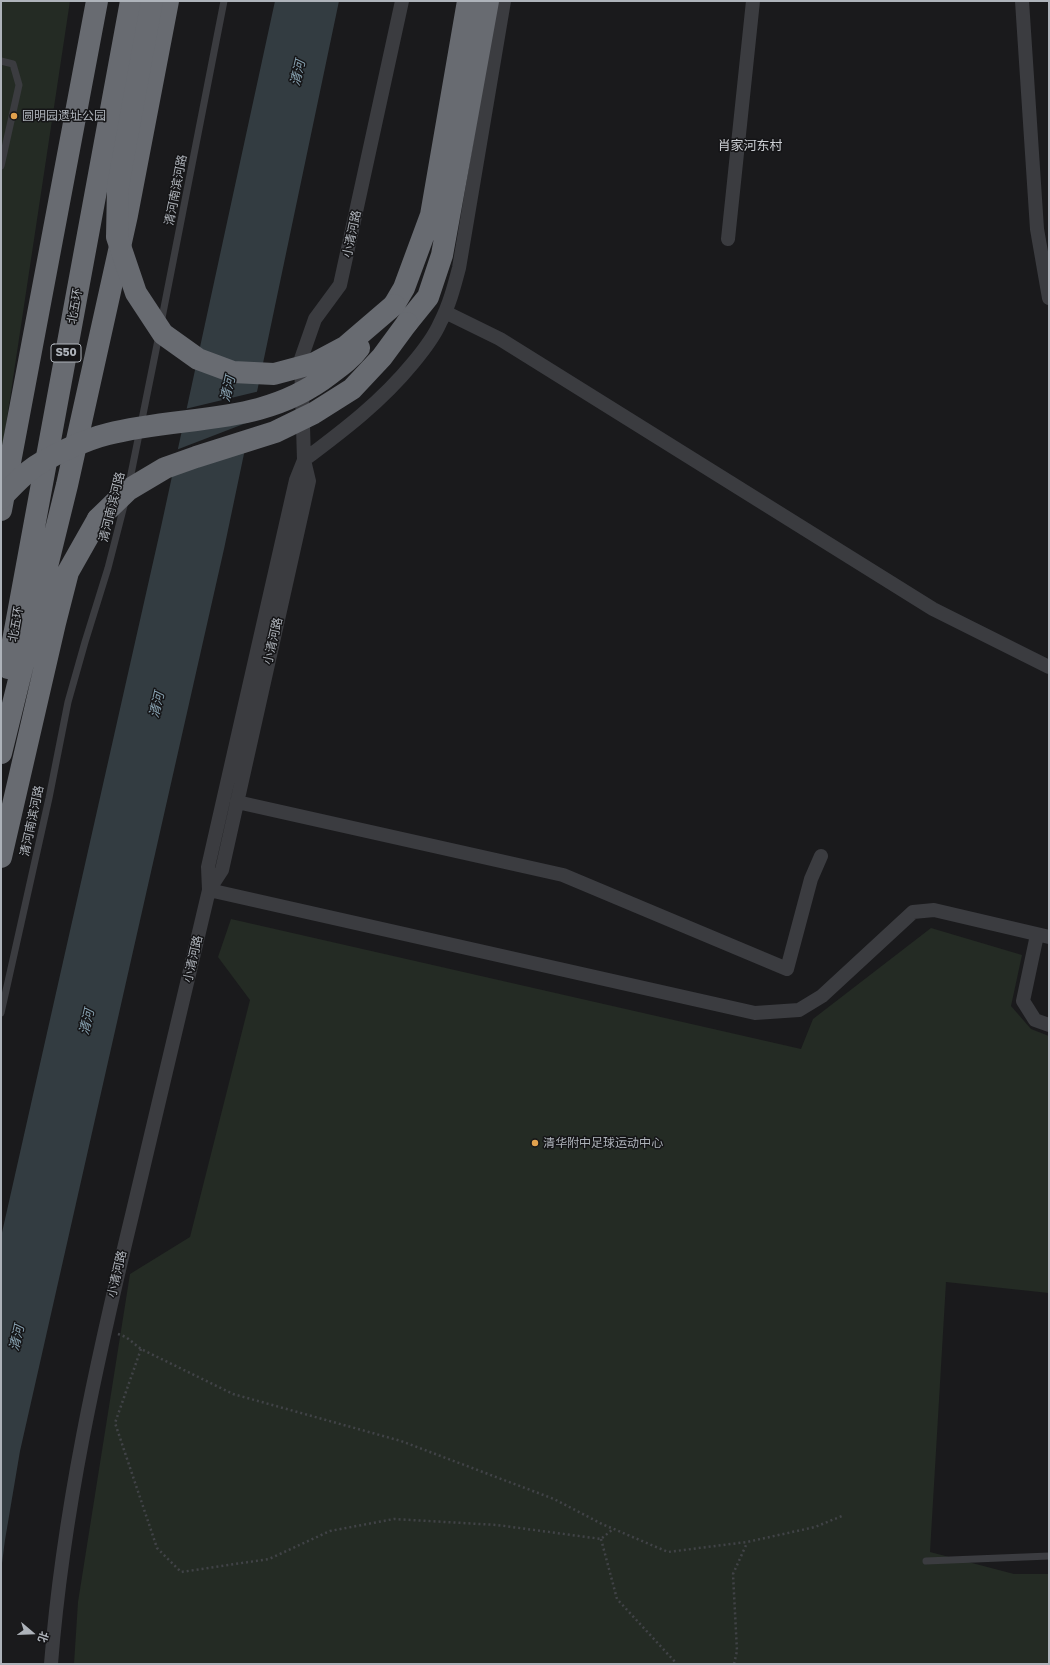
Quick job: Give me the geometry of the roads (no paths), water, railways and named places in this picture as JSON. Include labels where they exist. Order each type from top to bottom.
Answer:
[{"type":"highway","points":[[62,186],[88,1]]},
{"type":"highway","points":[[1,510],[97,1]]},
{"type":"highway","name":"北五环","points":[[1,705],[131,1]]},
{"type":"highway","points":[[152,1],[118,186],[117,237],[136,293],[163,334],[198,359],[233,372],[274,374],[314,363],[345,347],[394,305]]},
{"type":"highway","points":[[1,753],[67,485],[122,238],[168,1]]},
{"type":"highway","points":[[1,498],[30,470],[69,448],[108,434],[237,414],[277,404],[314,387],[352,357],[394,305],[404,288],[431,215],[468,1]]},
{"type":"highway","points":[[1,857],[68,572],[98,519],[128,490],[165,468],[196,456],[275,432],[314,413],[352,388],[382,357],[428,297],[442,255],[488,1]]},
{"type":"street","name":"小清河路","points":[[50,1664],[53,1628],[72,1490],[104,1330],[210,890],[222,870],[308,481],[304,460],[301,360],[315,319],[340,285],[402,1]]},
{"type":"street","points":[[304,460],[358,419],[398,380],[423,350],[440,324],[459,268],[504,1]]},
{"type":"street","points":[[728,239],[753,1]]},
{"type":"street","points":[[1022,1],[1037,229],[1049,298]]},
{"type":"street","points":[[445,312],[500,339],[933,609],[1049,667]]},
{"type":"street","name":"小清河路","points":[[210,890],[208,867],[296,480],[304,460]]},
{"type":"street","points":[[237,802],[563,875],[786,969],[811,879],[821,856]]},
{"type":"street","points":[[210,890],[755,1013],[799,1010],[822,996],[913,912],[934,910],[1043,936],[1023,1001],[1035,1020],[1049,1025]]},
{"type":"lane","name":"清河南滨河路","points":[[1,1013],[49,798],[68,702],[108,568],[130,482],[224,1]]},
{"type":"lane","points":[[1,62],[13,64],[19,85],[1,166]]},
{"type":"lane","points":[[926,1561],[1049,1556]]},
{"type":"water","name":"清河","points":[[275,1],[339,1],[224,549],[20,1451],[1,1571],[1,1237],[161,527]]},
{"type":"place","name":"圆明园遗址公园","points":[[14,116]]},
{"type":"place","name":"清华附中足球运动中心","points":[[535,1143]]},
{"type":"district","name":"肖家河东村","points":[[750,146]]}]
